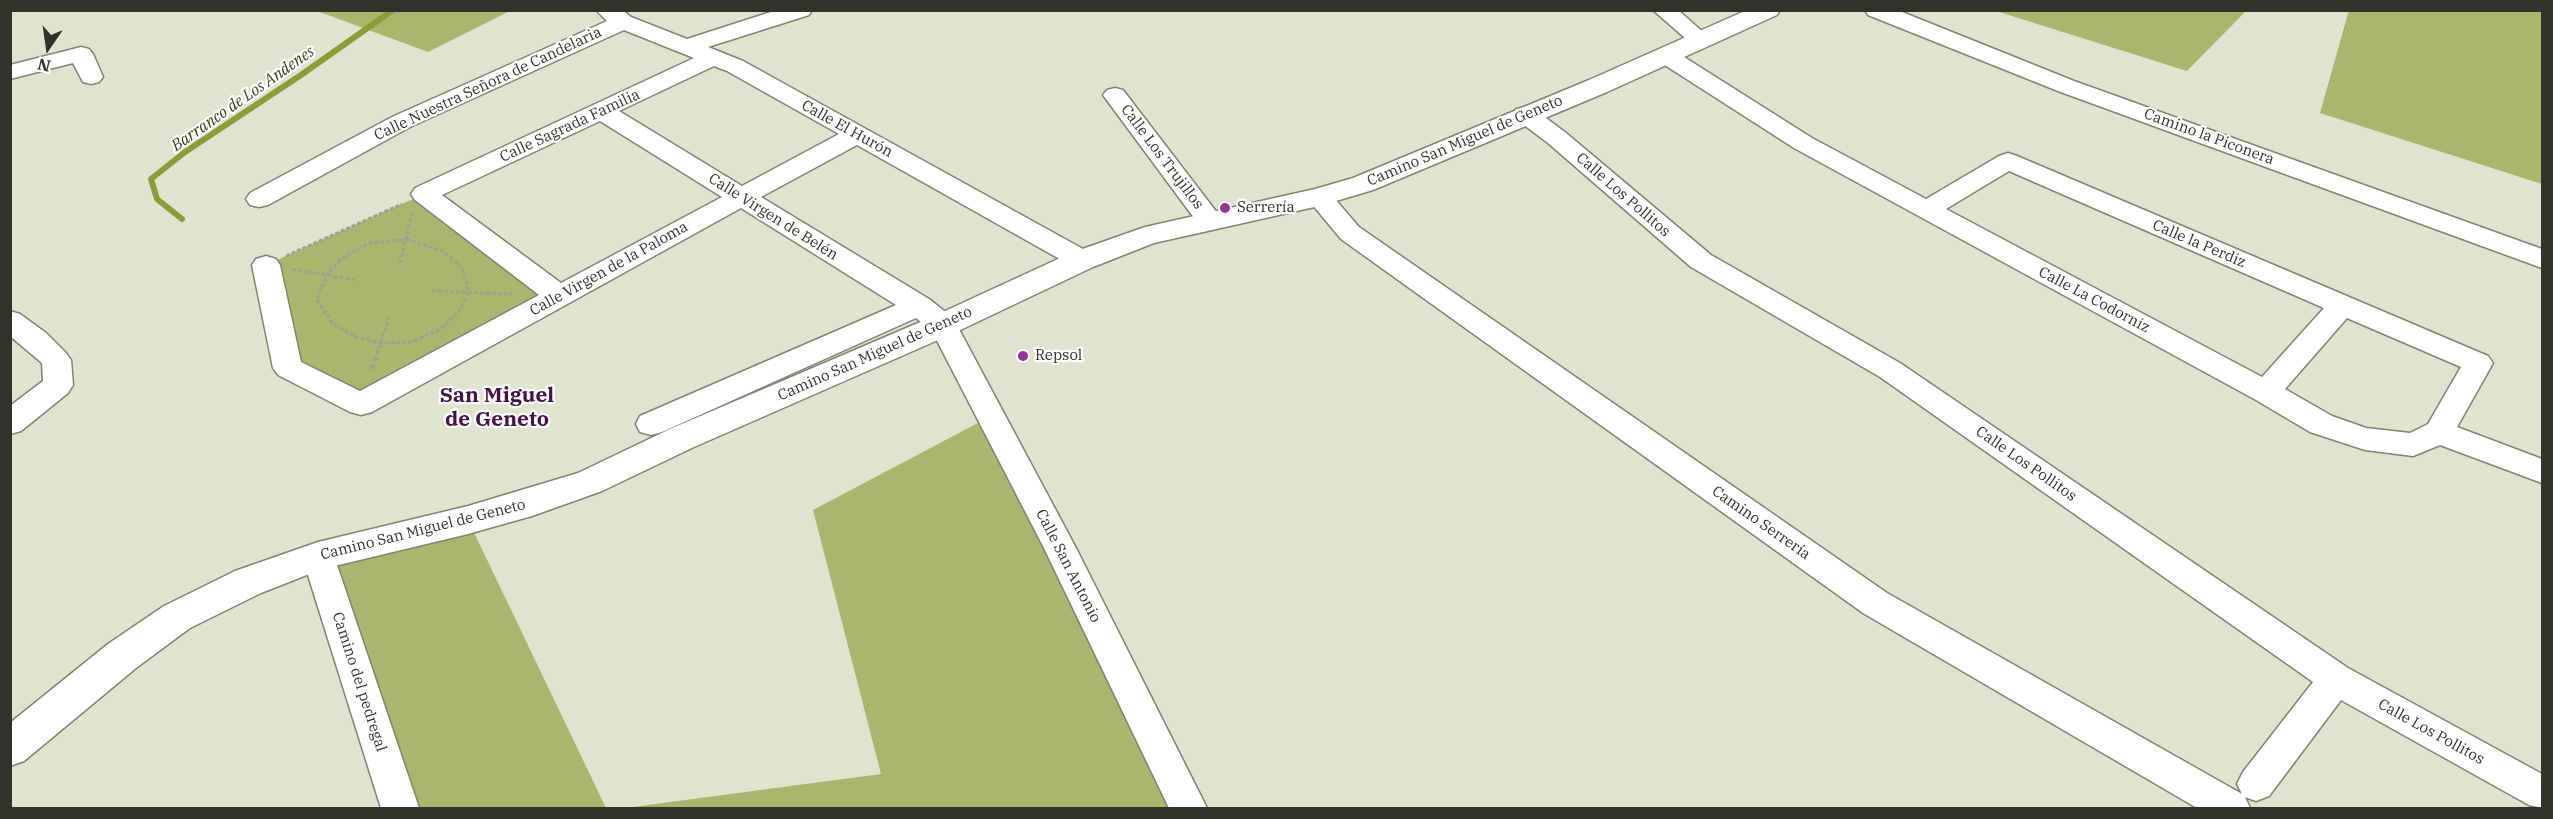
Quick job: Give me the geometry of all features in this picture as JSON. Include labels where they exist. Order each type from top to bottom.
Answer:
[{"type":"main road","name":"Camino San Miguel de Geneto","points":[[10,748],[122,656],[177,617],[248,582],[318,556],[479,517],[590,482],[931,316],[1145,236],[1319,197],[1413,165],[1525,114],[1768,10]]},
{"type":"street","points":[[688,46],[801,10]]},
{"type":"street","points":[[1664,10],[1701,40]]},
{"type":"street","name":"Camino la Piconera","points":[[1876,10],[2066,86],[2542,260]]},
{"type":"street","name":"Calle El Hurón","points":[[615,14],[715,57],[858,134],[1082,260]]},
{"type":"street","name":"Calle Nuestra Señora de Candelaria","points":[[259,199],[401,122],[615,14]]},
{"type":"street","points":[[10,72],[81,54],[91,77]]},
{"type":"street","name":"Calle La Codorniz","points":[[1665,56],[1803,143],[2266,392],[2321,424],[2365,439],[2413,445],[2439,432]]},
{"type":"street","name":"Calle Sagrada Familia","points":[[419,196],[715,57]]},
{"type":"street","name":"Calle Los Trujillos","points":[[1115,95],[1209,220]]},
{"type":"street","name":"Calle Virgen de Belén","points":[[601,111],[931,316]]},
{"type":"street","name":"Calle Los Pollitos","points":[[1525,114],[1557,138],[1701,261],[1890,370],[2336,679],[2542,793]]},
{"type":"street","name":"Calle Virgen de la Paloma","points":[[361,404],[740,196],[858,134]]},
{"type":"street","name":"Calle la Perdiz","points":[[1926,210],[2008,161],[2478,363],[2439,432]]},
{"type":"street","points":[[419,196],[559,296]]},
{"type":"street","name":"Camino Serrería","points":[[1319,197],[1350,233],[1875,603],[2243,796]]},
{"type":"street","points":[[266,265],[288,368],[361,404]]},
{"type":"street","points":[[2266,392],[2341,306]]},
{"type":"street","points":[[651,424],[931,316]]},
{"type":"street","name":"Calle San Antonio","points":[[931,316],[1060,548],[1188,808]]},
{"type":"street","points":[[10,321],[36,340],[56,360],[58,385],[10,423]]},
{"type":"street","points":[[2439,432],[2542,471]]},
{"type":"street","name":"Camino del pedregal","points":[[318,556],[400,808]]},
{"type":"street","points":[[2243,796],[2336,679]]},
{"type":"path","points":[[400,263],[419,196]]},
{"type":"path","points":[[266,265],[419,196]]},
{"type":"path","points":[[406,239],[442,251],[462,267],[469,292],[459,311],[441,329],[411,342],[381,343],[356,337],[333,324],[317,300],[327,274],[340,259],[367,244],[406,239]]},
{"type":"path","points":[[266,265],[356,280]]},
{"type":"path","points":[[432,291],[514,294]]},
{"type":"path","points":[[361,404],[389,317]]},
{"type":"green space","points":[[2349,10],[2542,11],[2542,184],[2320,113]]},
{"type":"green space","points":[[317,11],[510,11],[428,52]]},
{"type":"green space","points":[[1996,11],[2246,11],[2187,71]]},
{"type":"green space","points":[[424,194],[559,296],[361,404],[288,368],[266,265]]},
{"type":"green space","points":[[991,416],[1189,808],[625,808],[881,774],[813,510]]},
{"type":"green space","points":[[468,520],[606,808],[392,808],[305,561]]},
{"type":"waterway","name":"Barranco de Los Andenes","points":[[182,219],[157,199],[151,179],[185,152],[301,75],[393,10]]},
{"type":"place","name":"Serrería","points":[[1225,208]]},
{"type":"place","name":"Repsol","points":[[1023,356]]},
{"type":"district","name":"San Miguel de Geneto","points":[[497,408]]}]
